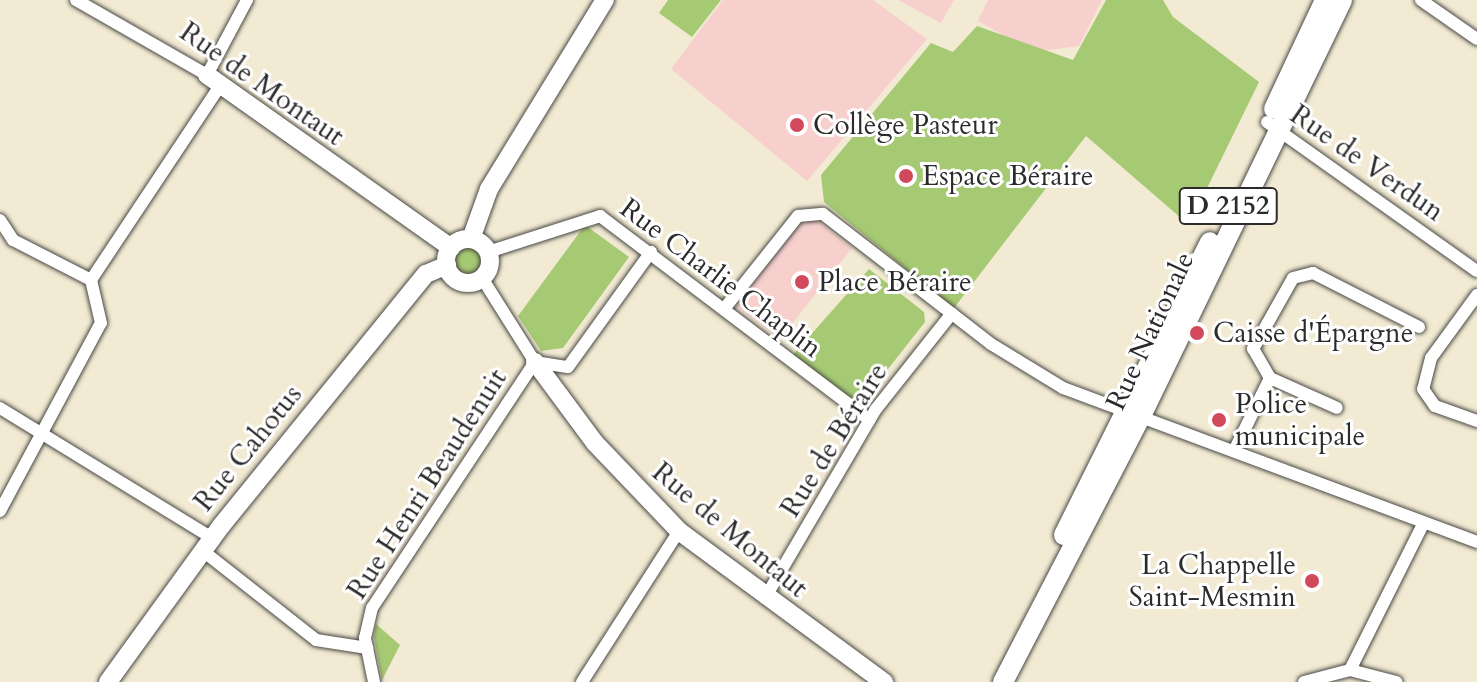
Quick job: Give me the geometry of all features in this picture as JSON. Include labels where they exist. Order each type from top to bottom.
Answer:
[{"type":"main road","name":"Rue Nationale","points":[[1273,125],[1325,0]]},
{"type":"main road","name":"Rue Nationale","points":[[1003,682],[1273,125],[1342,0]]},
{"type":"main road","name":"Rue Nationale","points":[[995,682],[1134,411]]},
{"type":"street","name":"Rue de Montaut","points":[[76,0],[214,80],[449,256],[459,280],[482,278],[535,362],[595,443],[679,531],[765,598],[884,682]]},
{"type":"street","points":[[0,511],[101,323],[91,280],[214,80],[247,0]]},
{"type":"street","points":[[482,278],[488,252],[471,239],[489,189],[605,0]]},
{"type":"street","points":[[1421,0],[1477,39]]},
{"type":"street","name":"Rue de Verdun","points":[[1273,125],[1477,271]]},
{"type":"street","points":[[724,309],[807,210],[823,214],[952,313],[1063,388],[1134,411],[1477,542]]},
{"type":"street","name":"Rue Charlie Chaplin","points":[[488,252],[591,215],[651,252],[870,420]]},
{"type":"street","points":[[0,220],[13,240],[91,280]]},
{"type":"street","name":"Rue Cahotus","points":[[108,682],[207,544],[426,274],[471,239]]},
{"type":"street","points":[[535,362],[568,367],[651,252]]},
{"type":"street","points":[[1337,408],[1270,378],[1253,349],[1293,278],[1313,273],[1419,327]]},
{"type":"street","points":[[1477,295],[1431,358],[1423,389],[1435,406],[1477,421]]},
{"type":"street","name":"Rue de Béraire","points":[[765,598],[870,420],[952,313]]},
{"type":"street","name":"Rue Henri Beaudenuit","points":[[374,682],[367,648],[372,608],[535,362]]},
{"type":"street","points":[[1235,449],[1270,378]]},
{"type":"street","points":[[0,408],[43,432],[207,544],[323,644],[367,648]]},
{"type":"street","points":[[1350,670],[1424,522]]},
{"type":"street","points":[[582,682],[679,531]]},
{"type":"street","points":[[1304,682],[1350,670],[1396,682]]},
{"type":"shaded area","name":"Collège Pasteur","points":[[723,0],[873,0],[927,39],[807,181],[671,69]]},
{"type":"shaded area","points":[[898,0],[954,0],[941,23]]},
{"type":"shaded area","points":[[988,0],[1102,0],[1079,46],[1033,52],[978,21]]},
{"type":"shaded area","name":"Place Béraire","points":[[814,218],[852,248],[780,339],[736,306],[796,227]]},
{"type":"green space","points":[[668,0],[721,0],[692,37],[659,13]]},
{"type":"green space","points":[[1106,0],[1163,0],[1173,17],[1259,82],[1189,225],[1086,136],[954,308],[824,202],[821,175],[931,43],[953,52],[977,26],[1073,60]]},
{"type":"green space","points":[[585,225],[629,257],[563,348],[541,351],[518,316]]},
{"type":"green space","points":[[469,246],[480,250],[484,261],[480,272],[469,276],[458,272],[454,261],[458,250]]},
{"type":"green space","points":[[869,269],[924,312],[925,322],[859,406],[792,356]]},
{"type":"green space","points":[[376,624],[400,645],[382,680],[374,637]]},
{"type":"place","name":"Collège Pasteur","points":[[797,125]]},
{"type":"place","name":"Espace Béraire","points":[[906,176]]},
{"type":"place","name":"Place Béraire","points":[[802,282]]},
{"type":"place","name":"Caisse d'Épargne","points":[[1197,333]]},
{"type":"place","name":"Police municipale","points":[[1219,420]]},
{"type":"place","name":"La Chappelle Saint-Mesmin","points":[[1312,581]]}]
